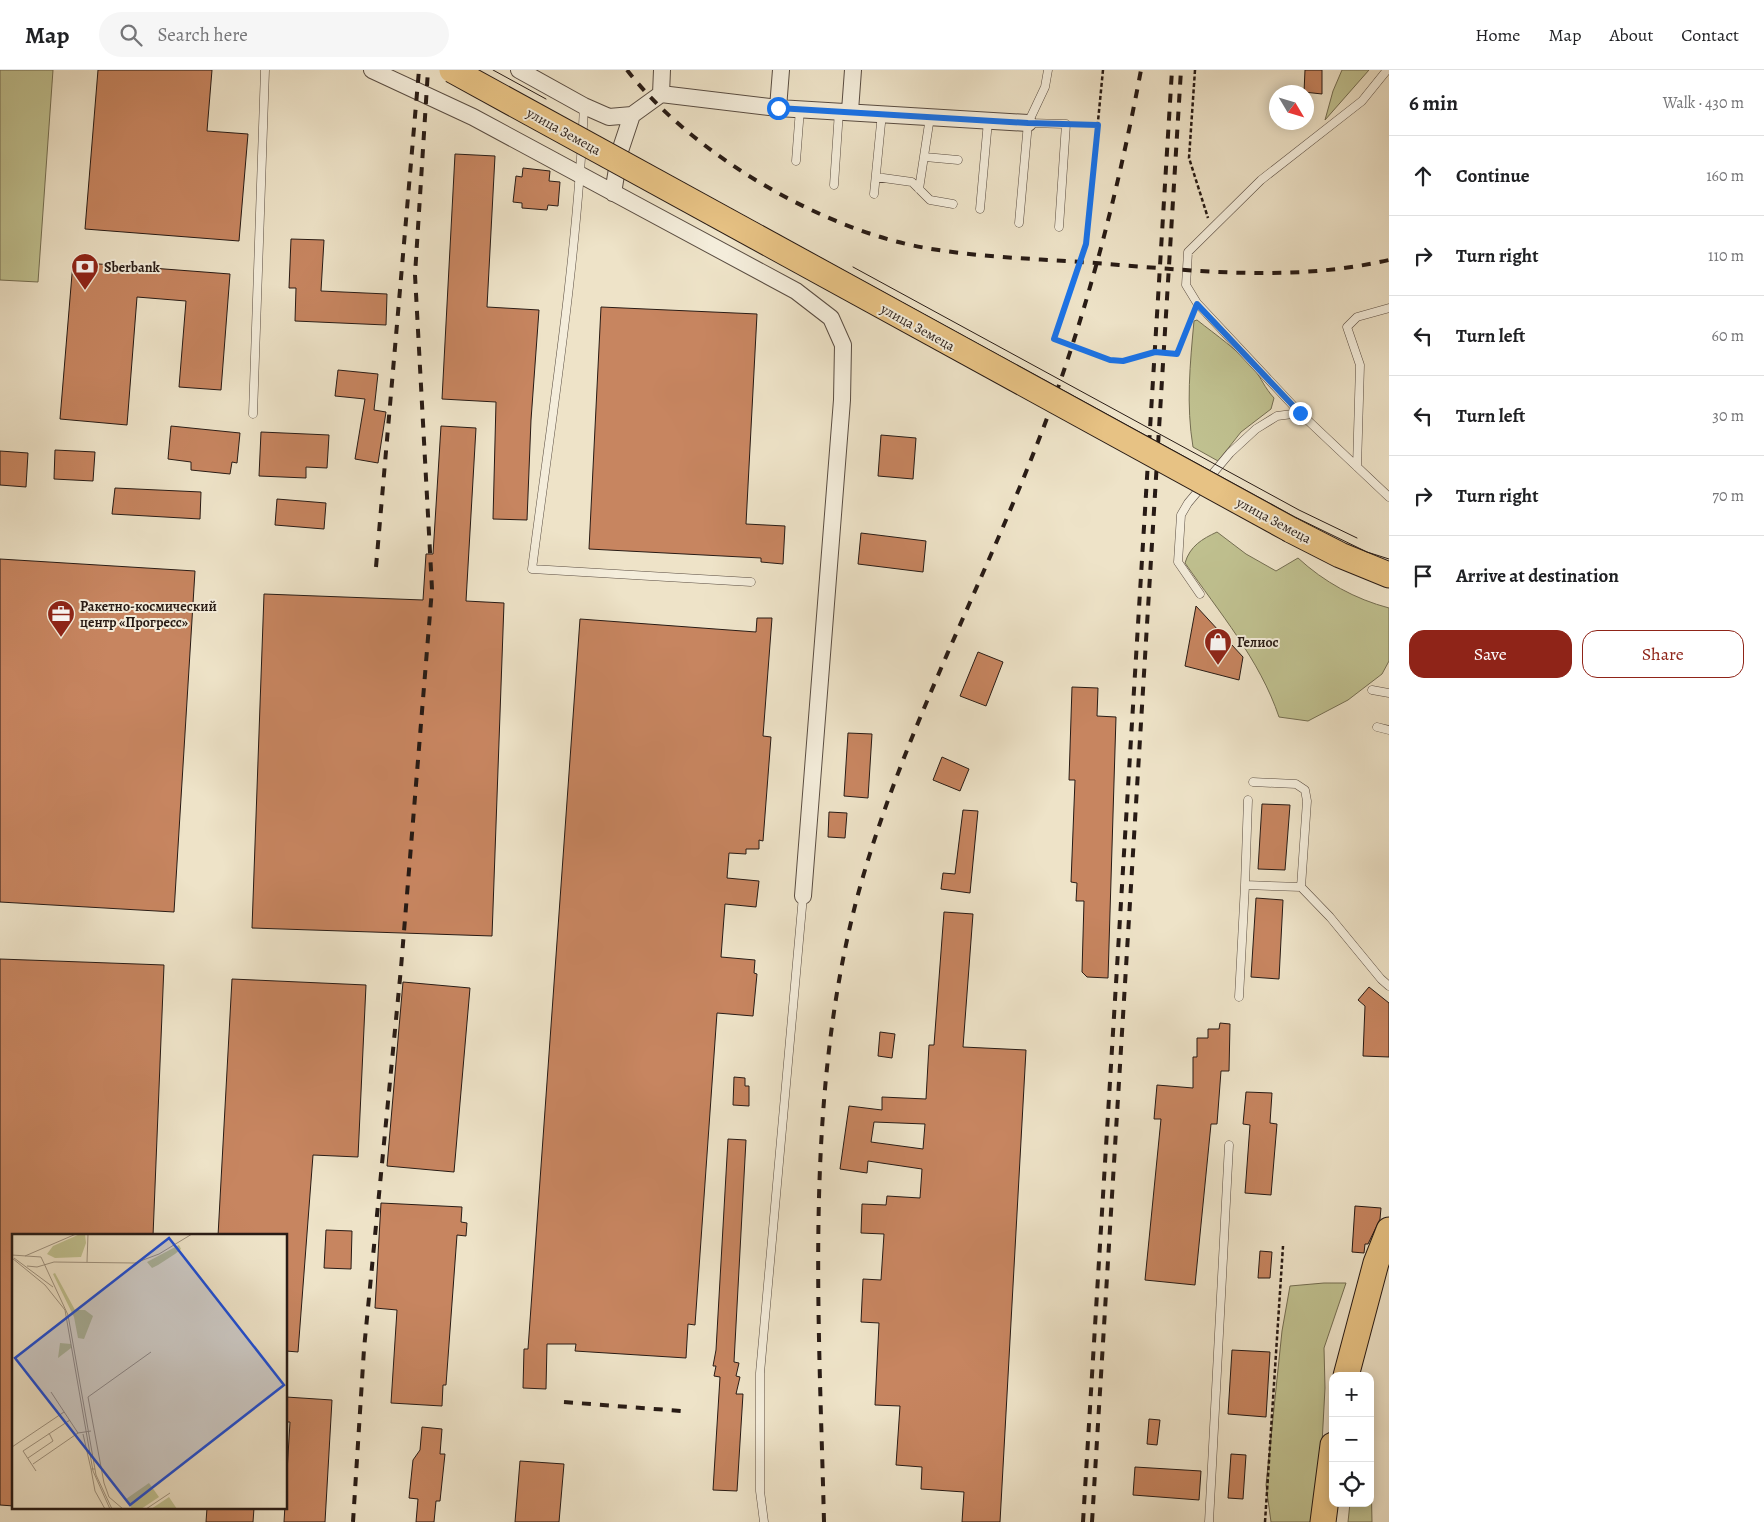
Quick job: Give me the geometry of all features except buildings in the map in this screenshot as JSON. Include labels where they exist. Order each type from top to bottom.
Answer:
[{"type":"main road","name":"улица Земеца","points":[[452,70],[1291,530],[1340,555],[1389,575]]},
{"type":"main road","points":[[1347,1372],[1376,1263],[1389,1230]]},
{"type":"main road","points":[[1323,1522],[1331,1462]]},
{"type":"street","points":[[372,70],[473,117],[581,177],[796,291],[831,318],[843,345],[842,400],[803,896]]},
{"type":"street","points":[[519,70],[584,106],[609,117],[632,114],[661,94],[778,108],[1028,123]]},
{"type":"street","points":[[661,94],[662,70]]},
{"type":"street","points":[[778,108],[781,70]]},
{"type":"street","points":[[844,111],[853,70]]},
{"type":"street","points":[[613,193],[620,151],[632,114]]},
{"type":"lane","points":[[253,414],[265,70]]},
{"type":"lane","points":[[1019,223],[1028,123],[1045,87],[1048,70]]},
{"type":"lane","points":[[1387,70],[1362,101],[1261,180],[1188,252],[1186,285],[1197,304],[1300,413],[1389,497]]},
{"type":"lane","points":[[584,106],[581,177],[573,258],[532,569],[751,582]]},
{"type":"lane","points":[[796,161],[800,109]]},
{"type":"lane","points":[[834,185],[844,111]]},
{"type":"lane","points":[[874,194],[882,113]]},
{"type":"lane","points":[[919,189],[930,116]]},
{"type":"lane","points":[[980,208],[988,120]]},
{"type":"lane","points":[[1028,123],[1066,124],[1059,227]]},
{"type":"lane","points":[[925,157],[958,160]]},
{"type":"lane","points":[[876,177],[912,182],[930,200],[953,204]]},
{"type":"lane","points":[[1357,468],[1360,364],[1347,327],[1357,317],[1389,308]]},
{"type":"lane","points":[[1200,594],[1178,562],[1181,515],[1188,503],[1230,453],[1256,429],[1277,416],[1300,413]]},
{"type":"lane","points":[[1372,690],[1389,693]]},
{"type":"lane","points":[[1377,727],[1389,730]]},
{"type":"lane","points":[[1253,782],[1296,784],[1305,790],[1301,887]]},
{"type":"lane","points":[[1239,997],[1248,800]]},
{"type":"lane","points":[[1245,886],[1301,887],[1330,916],[1381,979],[1389,986]]},
{"type":"lane","points":[[764,1522],[760,1491],[760,1373],[803,896]]},
{"type":"lane","points":[[1209,1522],[1229,1145]]},
{"type":"path","points":[[1103,70],[1086,244],[1054,339],[1110,360],[1123,361],[1155,352],[1177,354],[1197,304]]},
{"type":"path","points":[[1195,70],[1189,158],[1211,229]]},
{"type":"path","points":[[1066,124],[1098,125]]},
{"type":"path","points":[[1265,1522],[1283,1246]]},
{"type":"green space","points":[[0,70],[53,70],[38,282],[0,280]]},
{"type":"green space","points":[[1342,70],[1369,70],[1325,120],[1333,91]]},
{"type":"green space","points":[[1197,320],[1248,362],[1274,398],[1271,409],[1241,432],[1218,461],[1193,447],[1189,384],[1194,321]]},
{"type":"green space","points":[[1217,532],[1246,554],[1276,571],[1298,558],[1318,575],[1340,589],[1364,600],[1389,608],[1389,661],[1382,674],[1348,700],[1308,721],[1279,717],[1271,696],[1250,656],[1185,563],[1190,552],[1197,544]]},
{"type":"green space","points":[[1346,1283],[1324,1348],[1325,1388],[1318,1518],[1316,1522],[1271,1522],[1266,1485],[1282,1331],[1290,1286]]},
{"type":"green space","points":[[1350,1507],[1372,1507],[1372,1522],[1348,1522]]},
{"type":"tram line","points":[[477,70],[1295,517],[1367,552],[1389,559]]},
{"type":"tram line","points":[[493,70],[546,99]]},
{"type":"tram line","points":[[853,267],[1299,510],[1357,538]]},
{"type":"railway","points":[[376,567],[419,70]]},
{"type":"railway","points":[[353,1522],[364,1349],[401,968],[432,589],[415,275],[428,70]]},
{"type":"railway","points":[[627,70],[654,101],[687,131],[762,184],[803,206],[886,239],[950,252],[998,257],[1221,272],[1287,273],[1321,271],[1389,260]]},
{"type":"railway","points":[[824,1522],[818,1287],[819,1208],[822,1130],[829,1052],[840,974],[857,898],[893,786],[914,731],[1030,462],[1081,318],[1120,170],[1141,70]]},
{"type":"railway","points":[[1083,1522],[1172,70]]},
{"type":"railway","points":[[1092,1522],[1181,70]]},
{"type":"railway","points":[[564,1402],[681,1411]]},
{"type":"place","name":"Sberbank","points":[[85,291]]},
{"type":"place","name":"Ракетно-космический центр «Прогресс»","points":[[61,638]]},
{"type":"place","name":"Гелиос","points":[[1218,666]]},
{"type":"route","points":[[778,108],[1028,123],[1053,122],[1098,125],[1086,244],[1054,339],[1110,360],[1123,361],[1155,352],[1177,354],[1197,304],[1300,413]]}]
